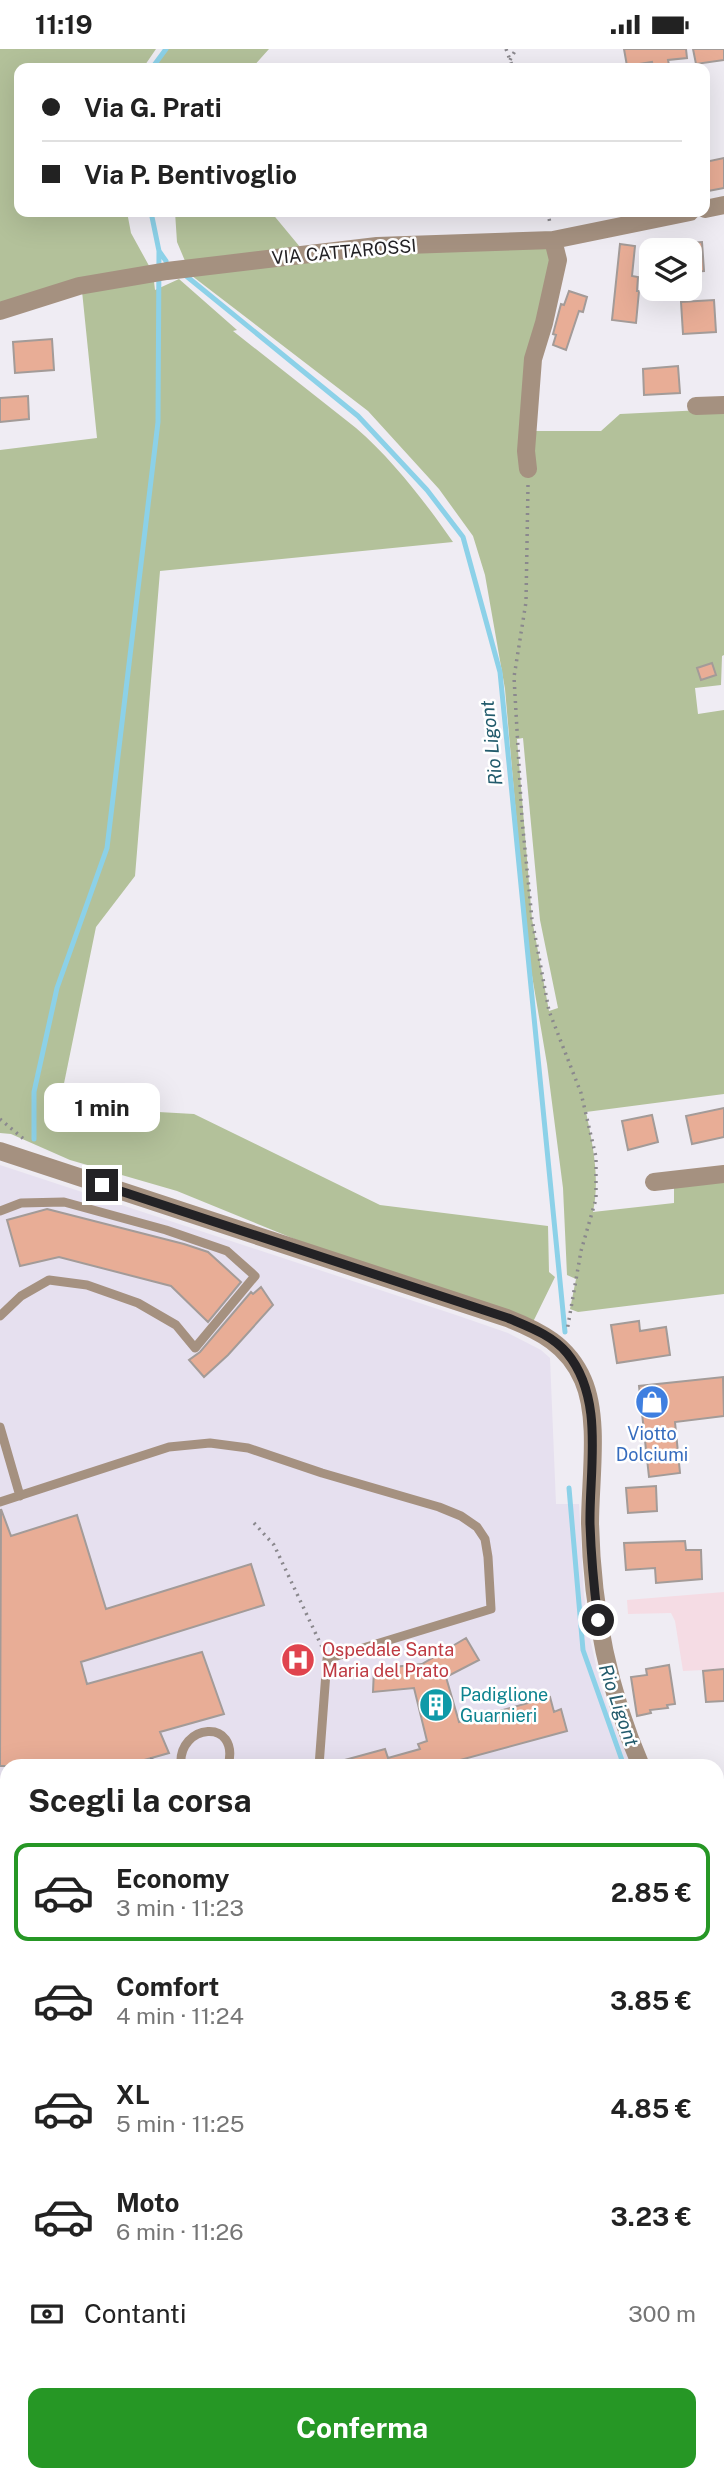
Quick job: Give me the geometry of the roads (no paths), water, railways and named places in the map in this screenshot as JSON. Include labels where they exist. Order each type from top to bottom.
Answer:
[{"type":"street","name":"VIA CATTAROSSI","points":[[0,311],[79,286],[167,271],[377,246],[553,240],[666,217]]},
{"type":"street","points":[[528,469],[526,450],[533,359],[558,260],[553,240]]},
{"type":"street","points":[[696,406],[724,405]]},
{"type":"street","points":[[0,1151],[508,1318],[543,1334],[568,1341],[590,1406],[590,1526],[598,1620],[618,1706],[638,1759]]},
{"type":"street","points":[[654,1182],[724,1174]]},
{"type":"lane","points":[[0,1211],[20,1203],[64,1202],[166,1230],[227,1251],[255,1276],[195,1348],[177,1325],[138,1303],[87,1285],[49,1280],[21,1296],[0,1316]]},
{"type":"lane","points":[[0,1427],[20,1496]]},
{"type":"lane","points":[[0,1502],[169,1447],[210,1443],[248,1448],[439,1507],[461,1516],[477,1527],[485,1539],[491,1609],[327,1659],[320,1759]]},
{"type":"lane","points":[[181,1759],[189,1740],[194,1735],[210,1730],[218,1732],[228,1741],[229,1759]]},
{"type":"waterway","name":"Rio Ligont","points":[[156,63],[166,49]]},
{"type":"waterway","name":"Rio Ligont","points":[[152,217],[159,251],[166,261]]},
{"type":"waterway","points":[[34,1139],[34,1092],[57,988],[107,848],[158,422],[159,251]]},
{"type":"waterway","name":"Rio Ligont","points":[[185,275],[358,416],[427,490],[463,537],[500,672],[565,1332]]},
{"type":"waterway","name":"Rio Ligont","points":[[569,1488],[583,1650],[622,1759]]},
{"type":"place","name":"Viotto Dolciumi","points":[[652,1402]]},
{"type":"place","name":"Ospedale Santa Maria del Prato","points":[[298,1660]]},
{"type":"place","name":"Padiglione Guarnieri","points":[[436,1705]]}]
